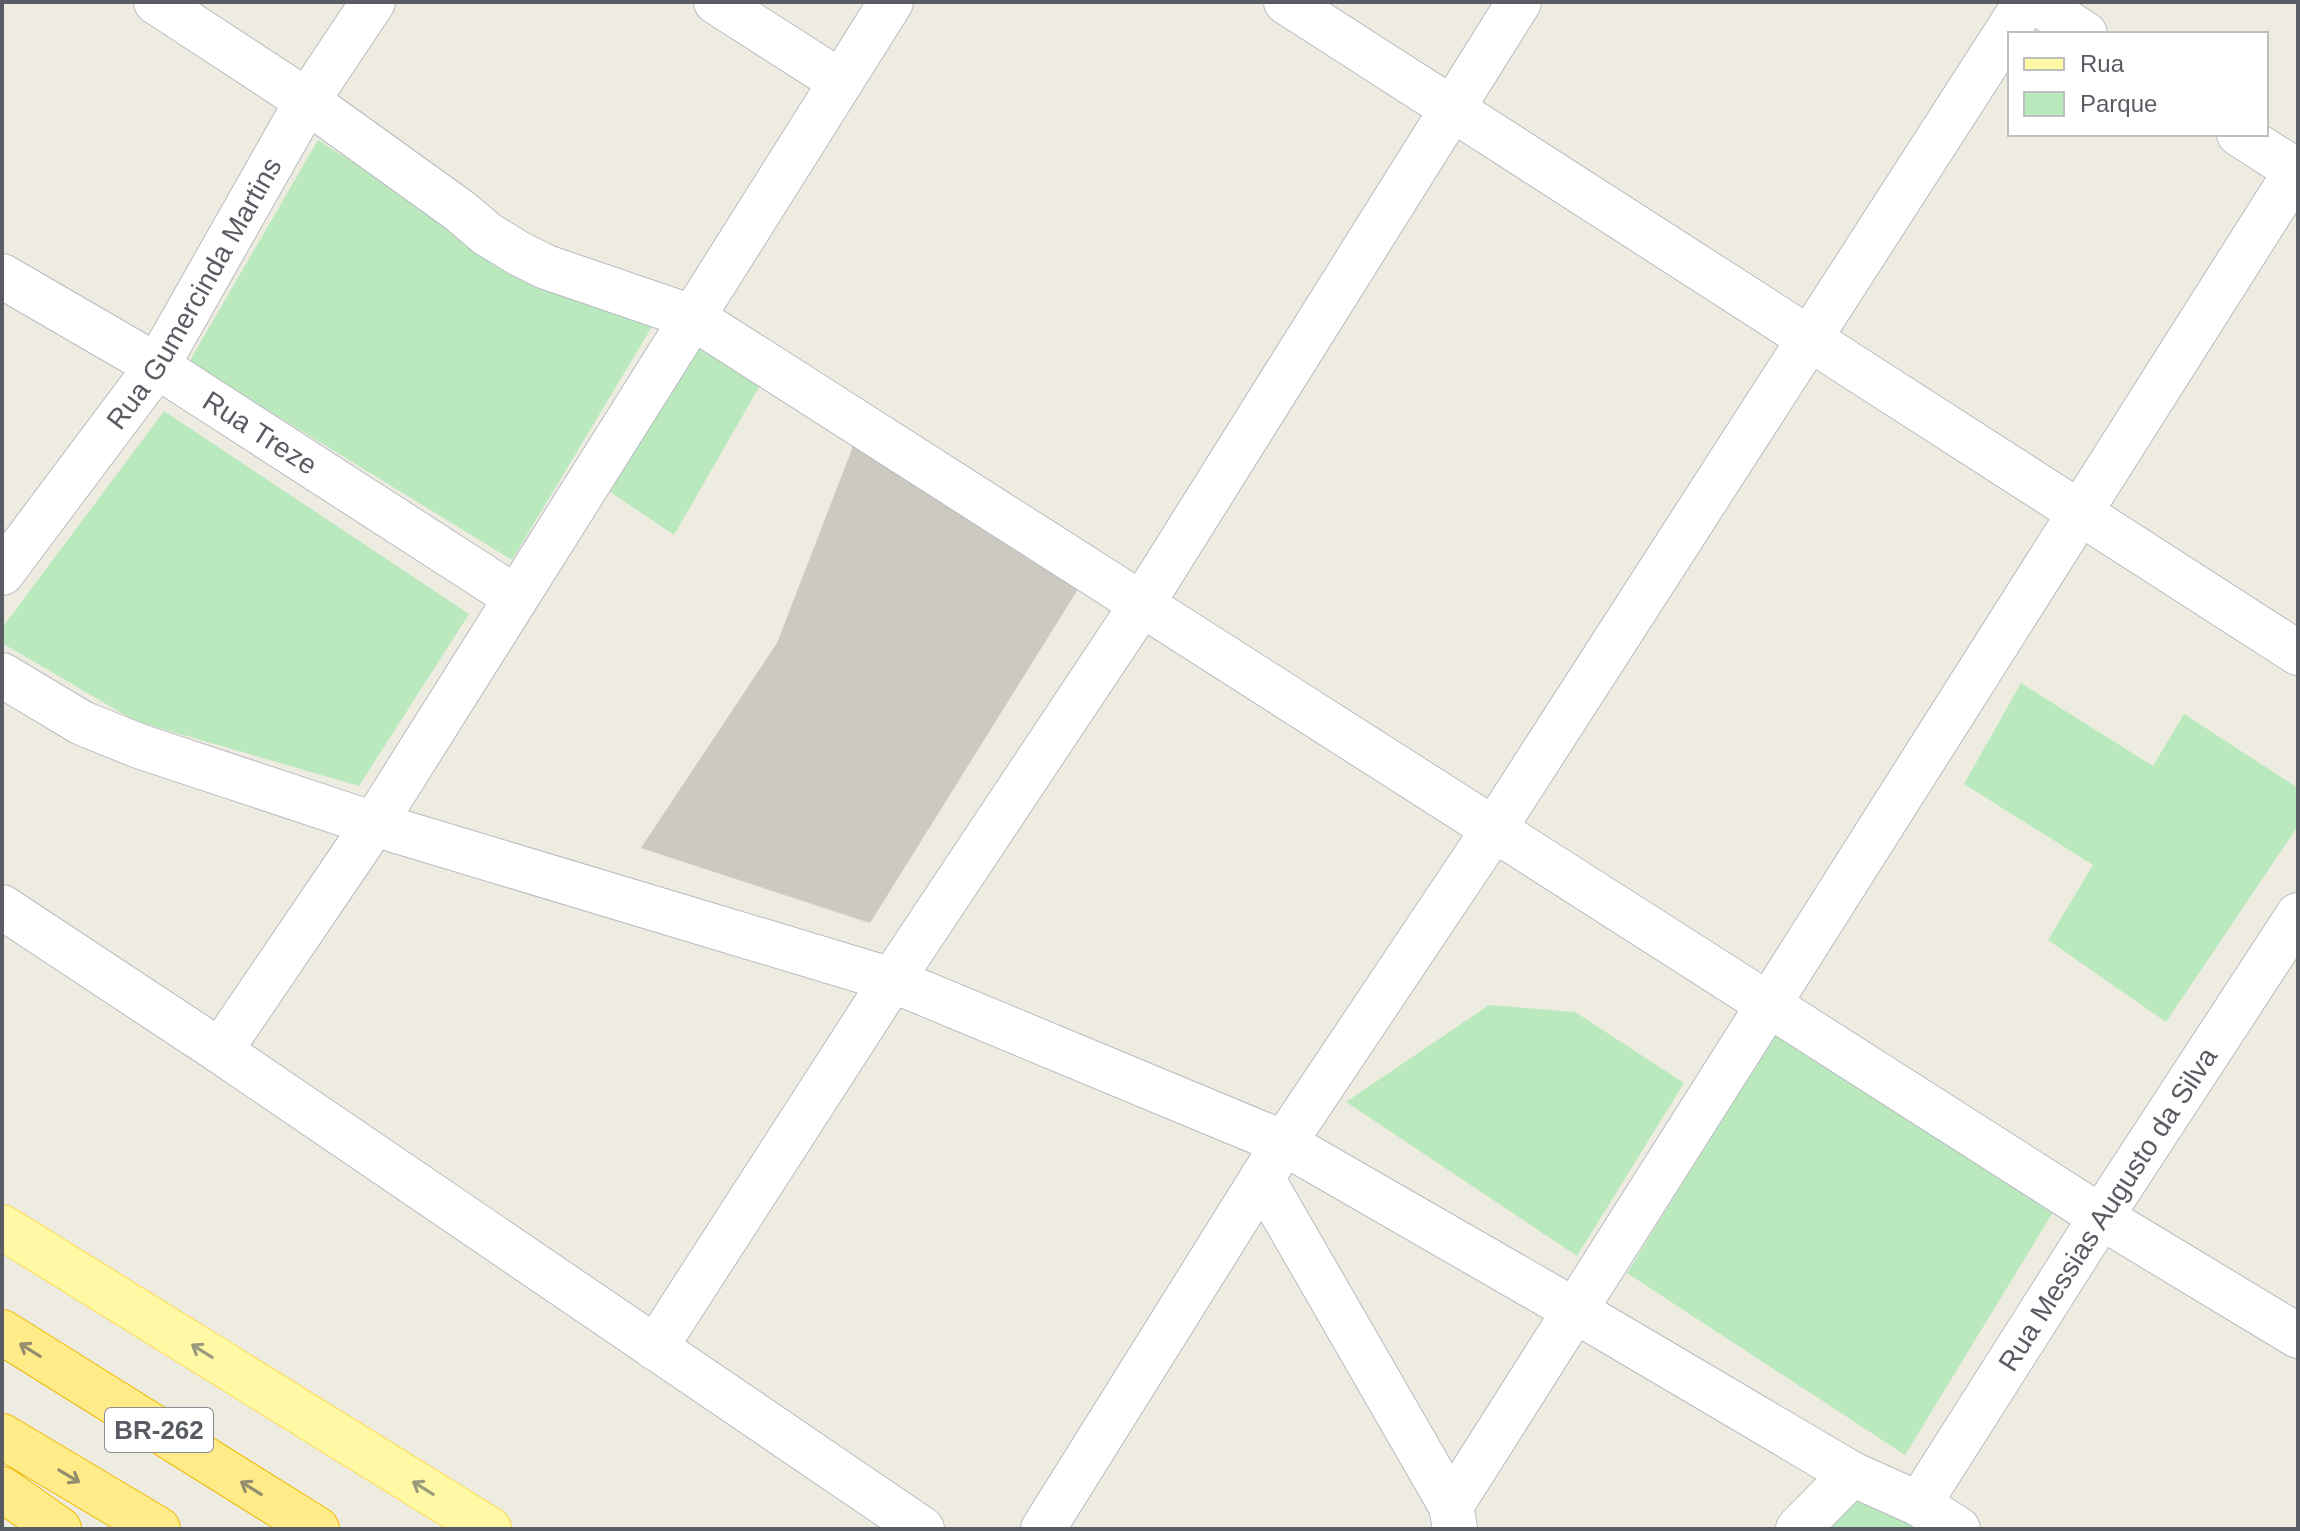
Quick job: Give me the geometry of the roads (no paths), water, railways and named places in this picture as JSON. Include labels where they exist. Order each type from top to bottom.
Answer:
[{"type":"highway","name":"BR-262","points":[[2,1332],[317,1529]]},
{"type":"highway","name":"BR-262","points":[[2,1436],[158,1529]]},
{"type":"highway","points":[[2,1489],[59,1529]]},
{"type":"main road","points":[[2,1227],[489,1529]]},
{"type":"street","points":[[156,2],[307,101],[460,211],[487,234],[546,267],[692,317],[2101,1217],[2298,1336]]},
{"type":"street","name":"Rua Gumercinda Martins","points":[[2,573],[157,366],[307,101],[373,2]]},
{"type":"street","points":[[716,2],[841,82]]},
{"type":"street","points":[[220,1051],[374,824],[891,2]]},
{"type":"street","points":[[1286,2],[2298,653]]},
{"type":"street","points":[[655,1348],[892,980],[1142,604],[1519,2]]},
{"type":"street","points":[[1043,1529],[1273,1160],[1494,829],[2026,2]]},
{"type":"street","points":[[2036,2],[2082,32]]},
{"type":"street","points":[[1453,1517],[1574,1310],[2297,171],[2242,136]]},
{"type":"street","name":"Rua Treze","points":[[2,276],[157,366],[515,597]]},
{"type":"street","points":[[2,675],[82,723],[139,746],[374,824],[892,980],[1273,1160],[1574,1310],[1852,1474],[1919,1504],[1958,1529]]},
{"type":"street","points":[[2,907],[220,1051],[922,1529]]},
{"type":"street","name":"Rua Messias Augusto da Silva","points":[[1919,1504],[2298,915]]},
{"type":"street","points":[[1273,1160],[1453,1517]]},
{"type":"street","points":[[1798,1529],[1852,1474]]}]
